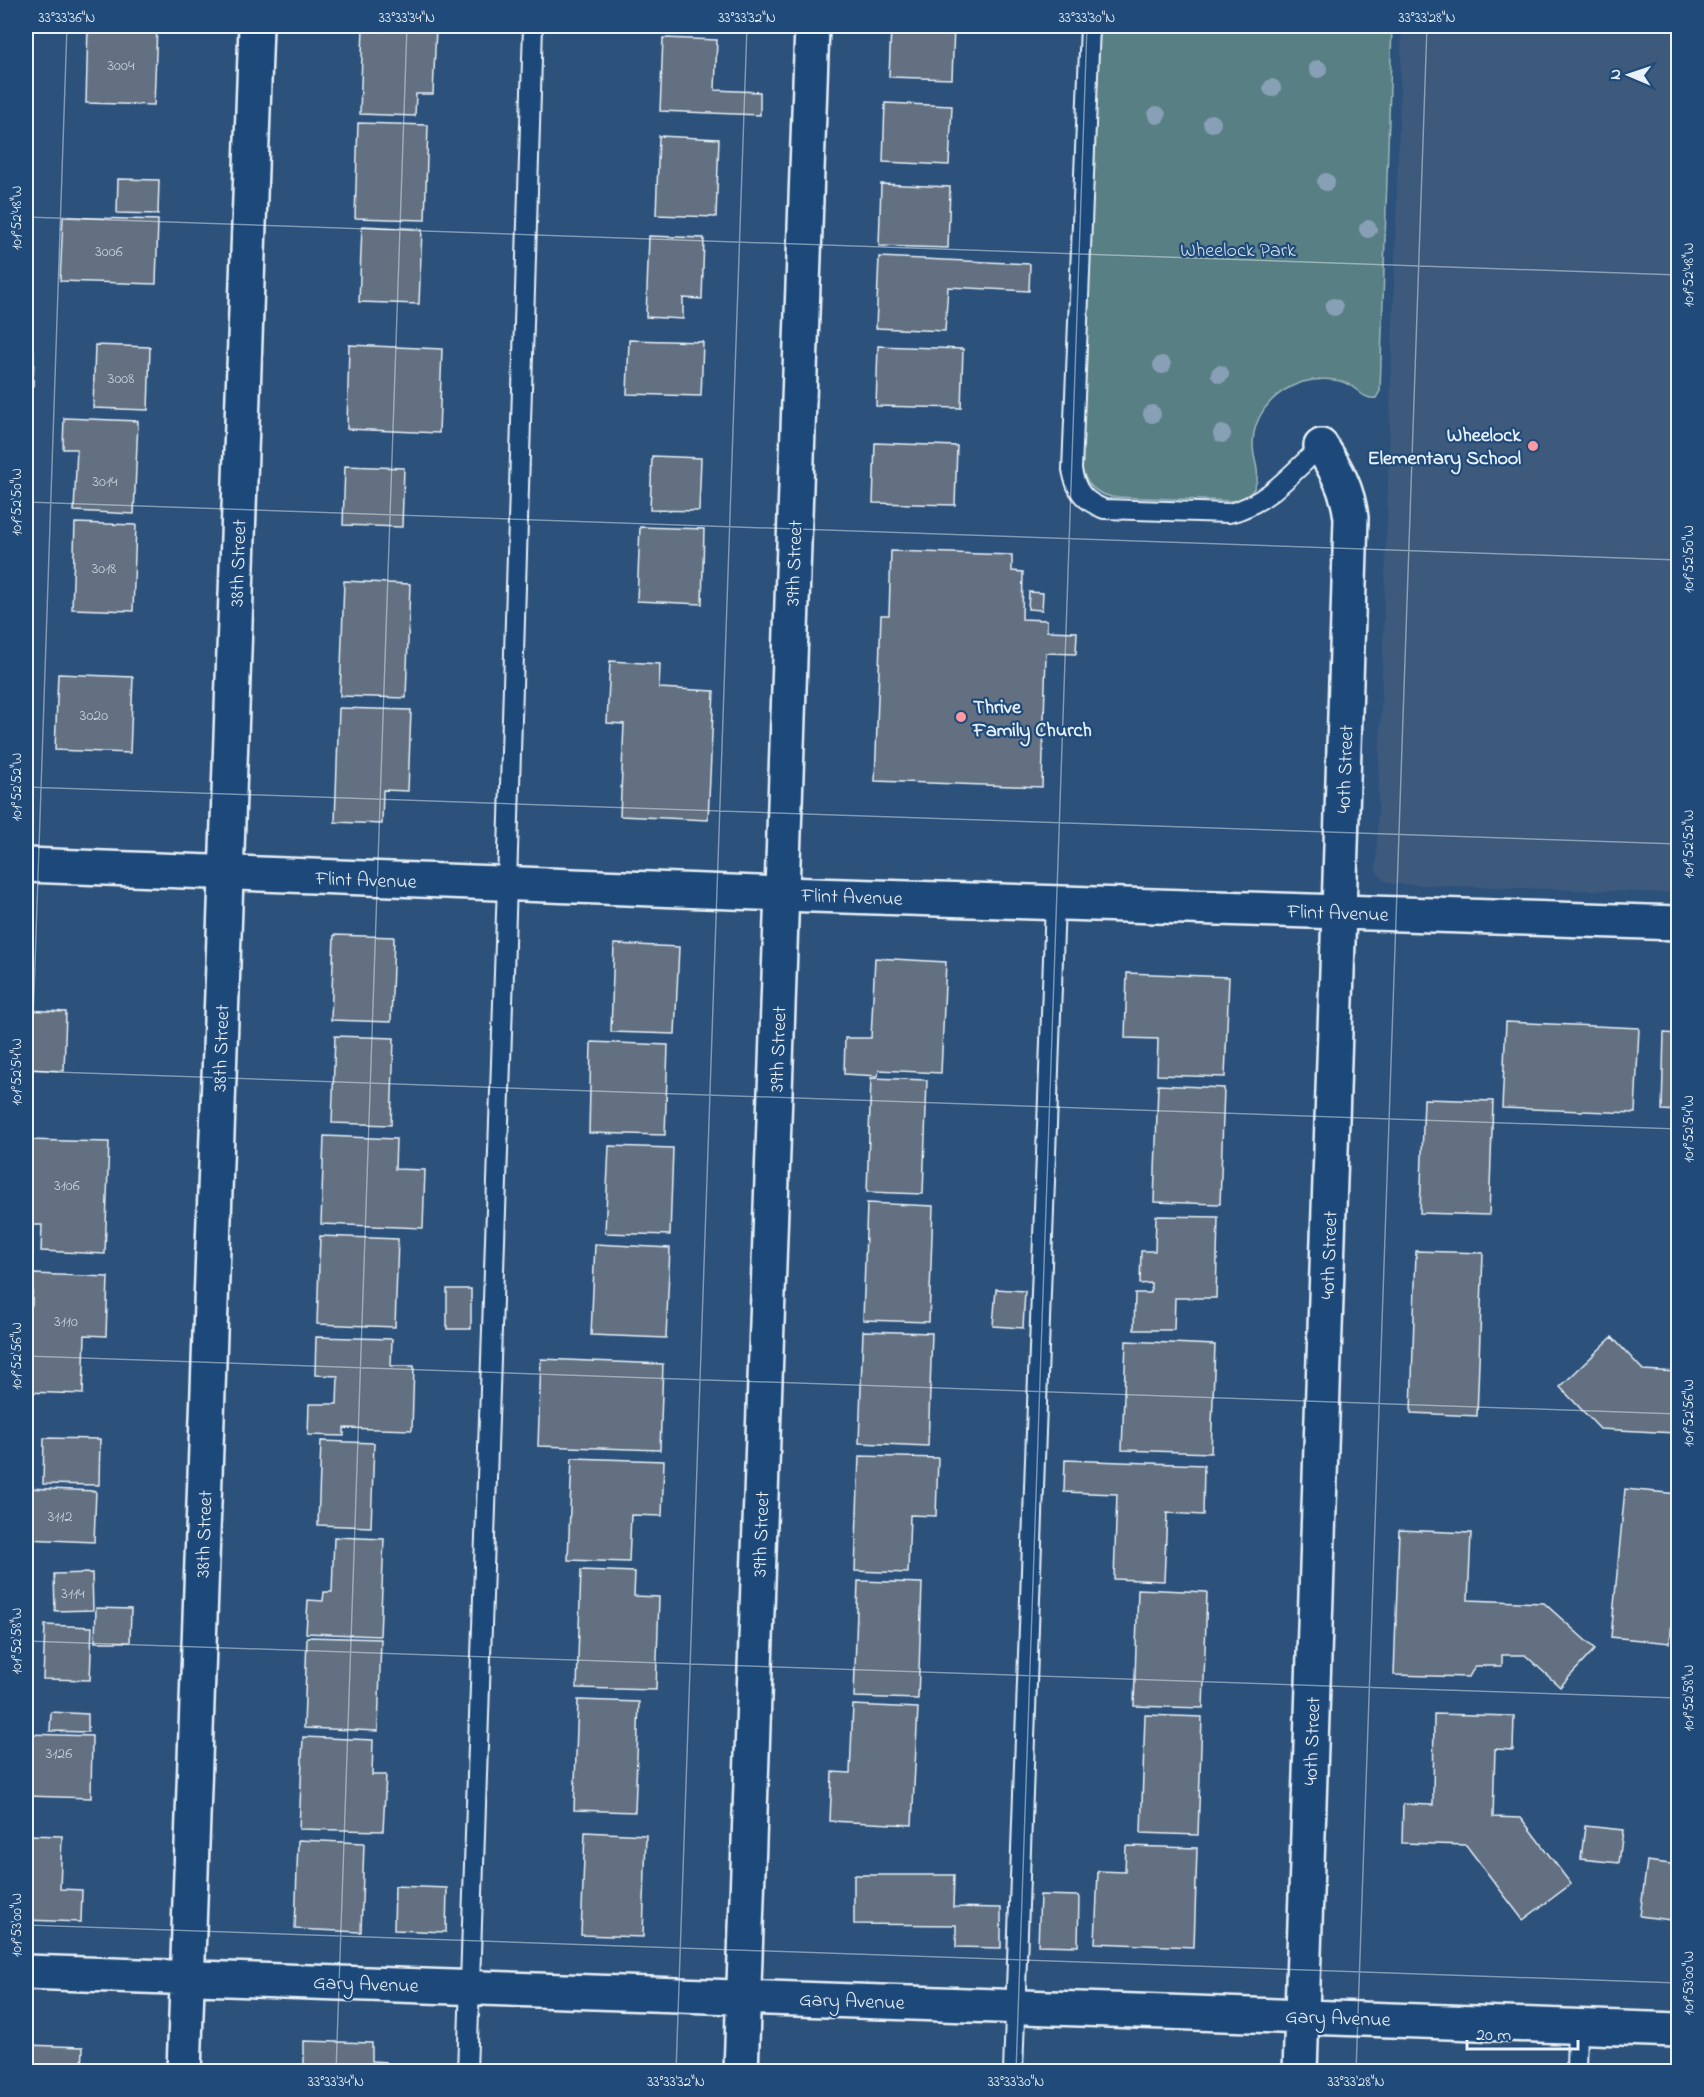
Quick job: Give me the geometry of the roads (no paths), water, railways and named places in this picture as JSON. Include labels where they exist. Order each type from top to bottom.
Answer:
[{"type":"street","name":"38th Street","points":[[184,2072],[256,26]]},
{"type":"street","name":"39th Street","points":[[741,2072],[812,26]]},
{"type":"street","name":"40th Street","points":[[1300,2072],[1340,912],[1351,518],[1349,499],[1339,474],[1321,446]]},
{"type":"street","name":"Flint Avenue","points":[[26,865],[782,894],[1678,923]]},
{"type":"street","name":"Gary Avenue","points":[[26,1971],[1678,2030]]},
{"type":"lane","points":[[467,2072],[533,26]]},
{"type":"lane","points":[[1090,26],[1072,470],[1075,485],[1090,504],[1104,509],[1229,513],[1241,511],[1272,491],[1321,446]]},
{"type":"lane","points":[[1013,2072],[1055,903]]},
{"type":"lane","points":[[1576,2072],[1577,2026]]},
{"type":"place","name":"Wheelock Elementary School","points":[[1533,446]]},
{"type":"place","name":"Thrive Family Church","points":[[961,717]]},
{"type":"park label","name":"Wheelock Park","points":[[1238,249]]}]
